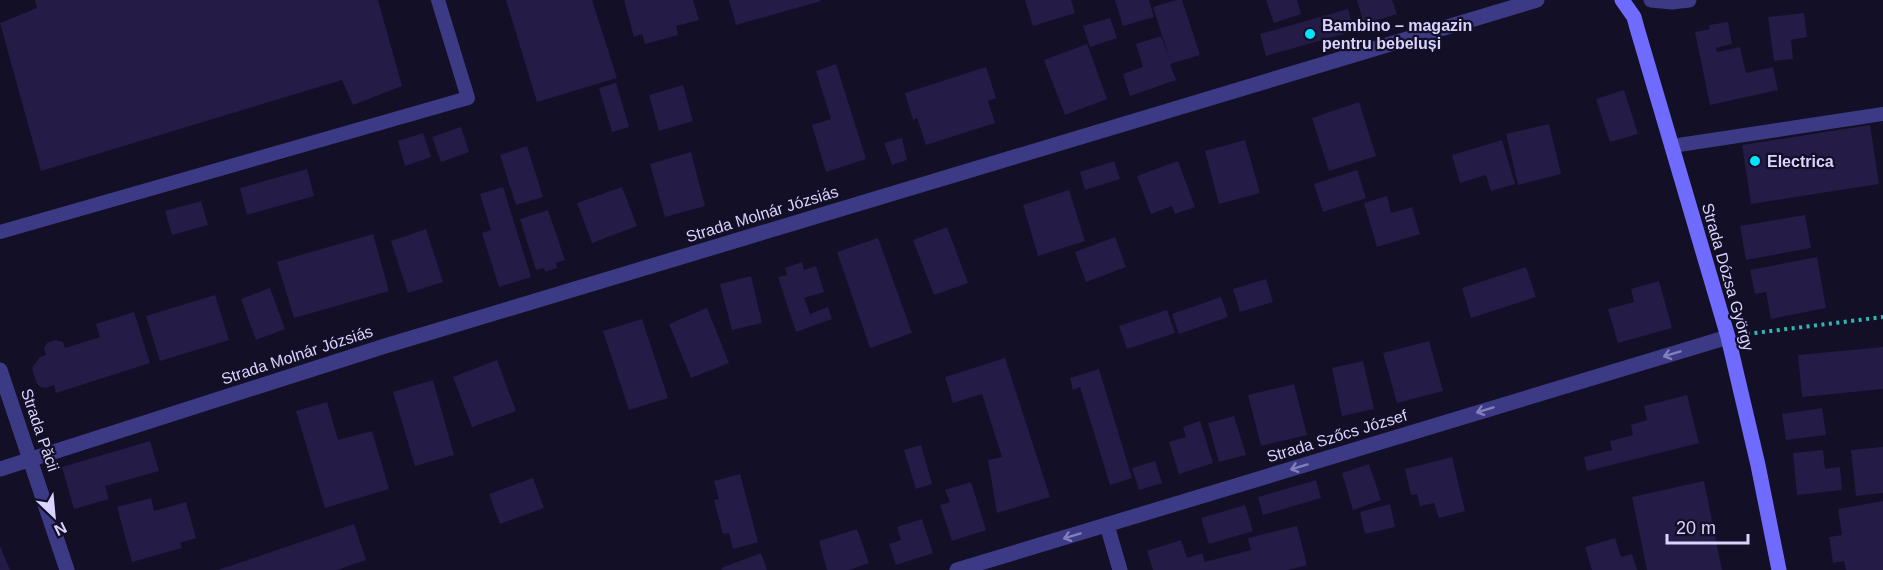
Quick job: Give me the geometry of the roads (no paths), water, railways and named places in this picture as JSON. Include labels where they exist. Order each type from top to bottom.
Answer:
[{"type":"main road","name":"Strada Dózsa György","points":[[1623,0],[1634,17],[1728,337],[1758,465],[1779,570]]},
{"type":"street","name":"Strada Molnár Józsiás","points":[[0,468],[385,346],[1537,0]]},
{"type":"street","points":[[1651,0],[1689,0]]},
{"type":"street","name":"Strada Szőcs József","points":[[957,570],[1728,337]]},
{"type":"street","name":"Strada Păcii","points":[[0,370],[67,570]]},
{"type":"street","points":[[1107,525],[1120,570]]},
{"type":"lane","points":[[0,232],[468,98],[438,0]]},
{"type":"lane","points":[[1672,146],[1883,114]]},
{"type":"place","name":"Bambino – magazin pentru bebeluși","points":[[1310,34]]},
{"type":"place","name":"Electrica","points":[[1755,161]]}]
